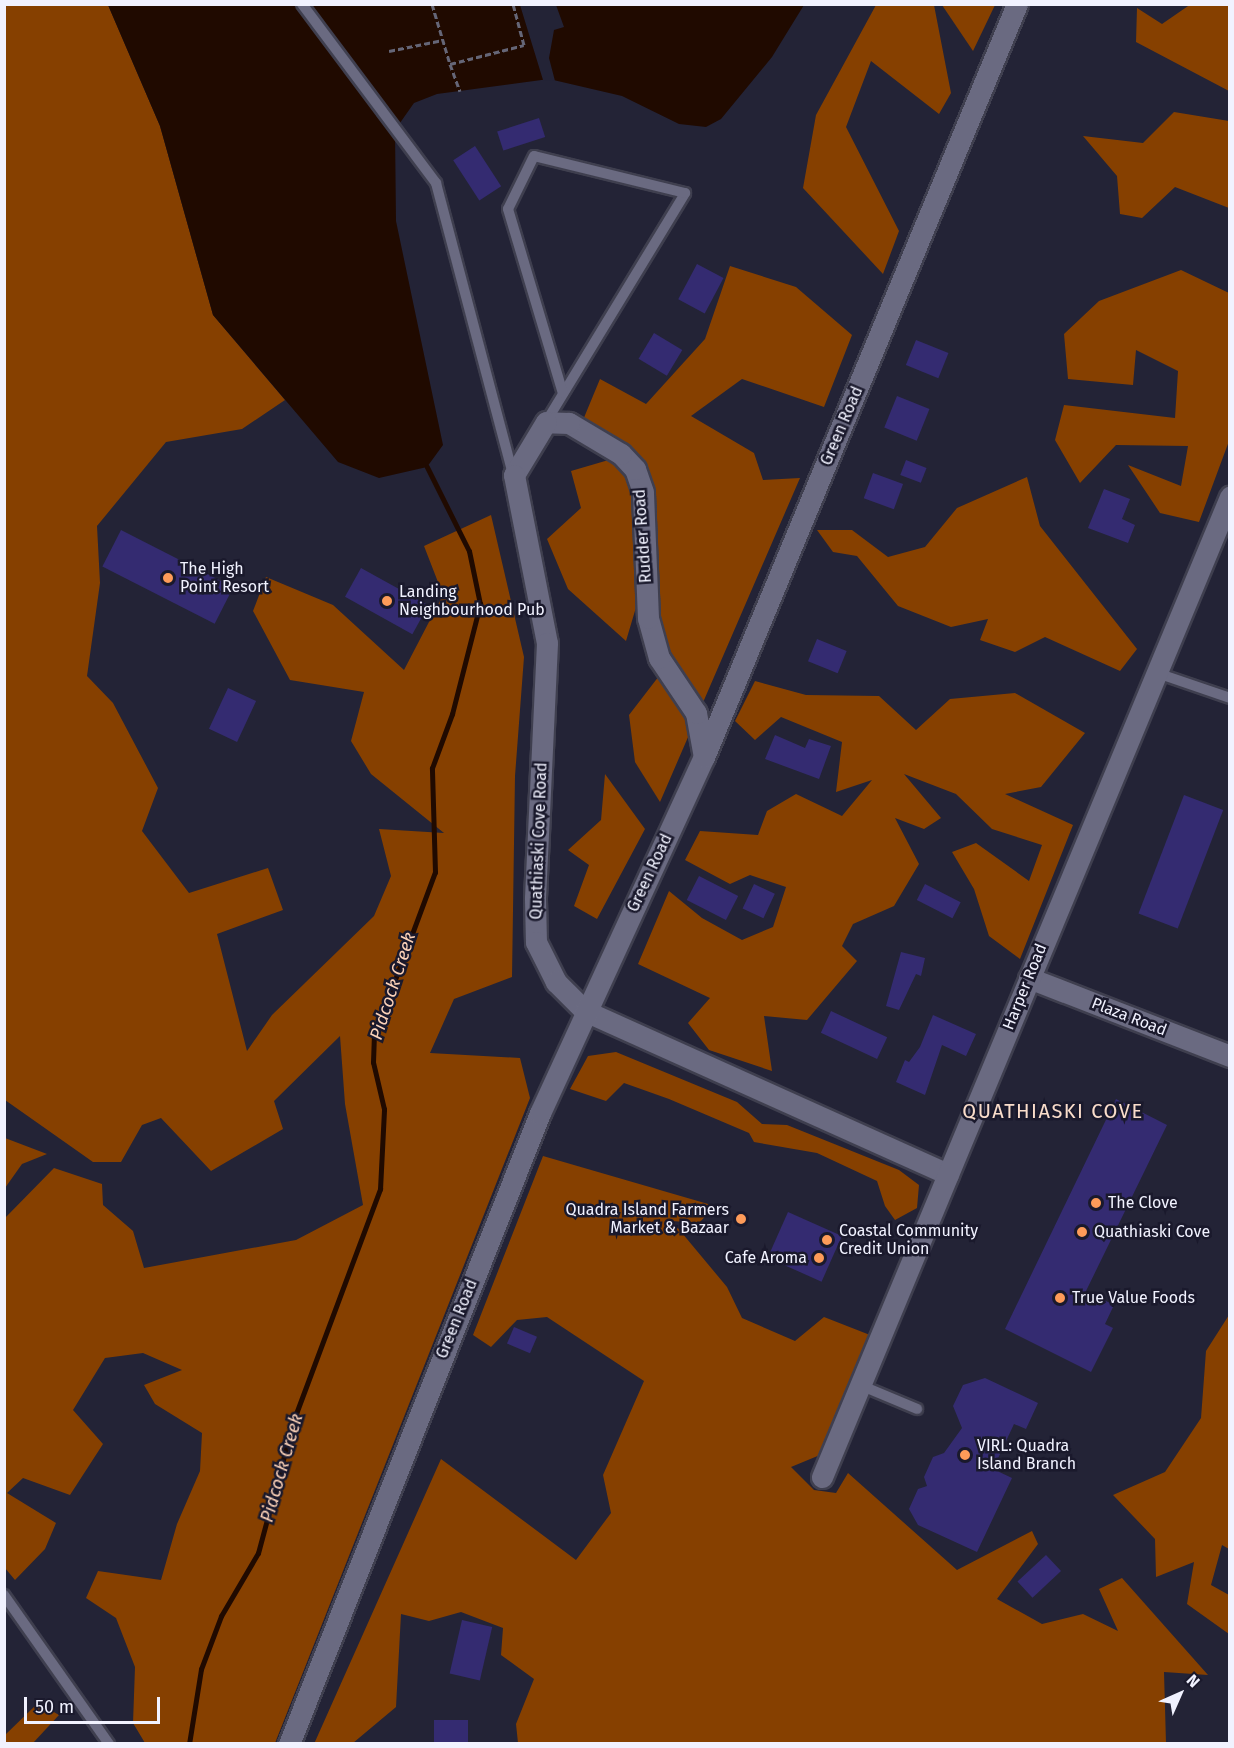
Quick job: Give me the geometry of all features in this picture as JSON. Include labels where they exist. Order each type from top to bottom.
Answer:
[{"type":"street","name":"Green Road","points":[[290,1743],[402,1454],[585,1011],[704,756],[1017,4]]},
{"type":"street","name":"Rudder Road","points":[[546,422],[568,423],[621,454],[635,469],[644,492],[648,618],[659,658],[696,713],[704,756]]},
{"type":"street","points":[[514,475],[546,422]]},
{"type":"street","name":"Quathiaski Cove Road","points":[[514,475],[548,643],[537,942],[556,982],[585,1011],[948,1174]]},
{"type":"street","name":"Harper Road","points":[[822,1477],[1230,497]]},
{"type":"street","name":"Plaza Road","points":[[1029,978],[1230,1056]]},
{"type":"lane","points":[[302,4],[436,183],[514,475]]},
{"type":"lane","points":[[546,422],[685,193],[534,156],[508,209],[563,393]]},
{"type":"lane","points":[[1158,673],[1230,698]]},
{"type":"lane","points":[[860,1385],[917,1409]]},
{"type":"lane","points":[[4,1595],[109,1743]]},
{"type":"path","points":[[432,4],[460,91]]},
{"type":"path","points":[[450,64],[524,45],[513,4]]},
{"type":"path","points":[[388,51],[443,40]]},
{"type":"shaded area","points":[[1191,4],[1229,5],[1229,91],[1136,42],[1137,8],[1162,24]]},
{"type":"shaded area","points":[[5,5],[108,5],[160,126],[213,315],[285,400],[242,429],[166,442],[97,526],[100,583],[87,676],[113,703],[158,788],[142,831],[189,893],[268,868],[283,910],[217,934],[247,1051],[272,1015],[374,916],[391,876],[379,829],[444,833],[371,774],[351,741],[364,692],[290,680],[253,611],[266,577],[333,605],[404,670],[443,595],[424,546],[491,515],[524,657],[515,776],[512,977],[454,999],[430,1053],[520,1058],[530,1098],[275,1743],[145,1743],[133,1723],[135,1667],[116,1618],[86,1598],[98,1571],[161,1580],[177,1524],[200,1471],[202,1433],[155,1404],[144,1385],[182,1370],[143,1353],[105,1358],[73,1410],[103,1444],[70,1495],[23,1478],[7,1493],[56,1523],[45,1549],[15,1580],[5,1568],[5,1218],[54,1168],[102,1184],[103,1205],[133,1231],[144,1268],[296,1240],[363,1205],[345,1104],[340,1036],[274,1101],[283,1129],[211,1171],[161,1118],[142,1125],[121,1162],[93,1162],[5,1100]]},
{"type":"shaded area","points":[[108,5],[804,5],[772,57],[721,119],[706,127],[679,124],[622,96],[549,79],[437,94],[414,103],[395,130],[396,221],[443,445],[427,467],[379,478],[338,462],[213,315],[160,126]]},
{"type":"shaded area","points":[[876,5],[934,5],[951,93],[939,114],[871,61],[846,127],[899,231],[883,274],[803,188],[816,115]]},
{"type":"shaded area","points":[[942,5],[995,5],[973,51]]},
{"type":"shaded area","points":[[1174,112],[1229,121],[1229,208],[1175,187],[1142,218],[1120,214],[1117,176],[1083,136],[1143,143]]},
{"type":"shaded area","points":[[730,266],[796,287],[852,335],[824,407],[742,379],[691,416],[754,453],[763,480],[800,478],[660,802],[635,762],[629,715],[669,663],[637,604],[626,641],[568,589],[547,539],[581,508],[571,471],[612,459],[583,420],[600,379],[646,404],[705,339]]},
{"type":"shaded area","points":[[1181,270],[1229,293],[1229,441],[1199,522],[1160,513],[1128,465],[1181,486],[1188,446],[1116,445],[1080,483],[1055,440],[1064,405],[1175,418],[1178,371],[1136,350],[1133,385],[1068,379],[1064,334],[1099,301]]},
{"type":"shaded area","points":[[1027,477],[1040,526],[1137,649],[1120,671],[1045,637],[1015,652],[980,640],[988,619],[951,627],[898,606],[857,556],[833,552],[817,530],[852,530],[888,557],[925,547],[957,508]]},
{"type":"shaded area","points":[[755,681],[806,695],[879,696],[916,730],[950,699],[1015,693],[1085,733],[1041,787],[1005,794],[1073,825],[1020,959],[989,936],[974,889],[952,852],[976,843],[1029,881],[1042,845],[992,829],[956,794],[904,774],[941,818],[924,829],[895,818],[919,864],[894,906],[853,924],[842,946],[857,961],[807,1020],[764,1016],[772,1071],[709,1050],[688,1023],[710,998],[638,964],[669,891],[702,918],[742,940],[773,927],[786,887],[750,875],[730,884],[685,860],[700,831],[758,835],[767,811],[796,794],[842,816],[872,780],[836,792],[842,742],[781,717],[755,740],[735,721]]},
{"type":"shaded area","points":[[605,774],[645,829],[597,919],[574,906],[589,865],[568,850],[601,820]]},
{"type":"shaded area","points":[[616,1052],[737,1102],[762,1124],[787,1125],[899,1170],[919,1185],[917,1208],[895,1220],[885,1206],[877,1181],[817,1153],[754,1142],[749,1133],[669,1099],[624,1083],[606,1101],[570,1089],[588,1056]]},
{"type":"shaded area","points":[[5,1138],[47,1154],[22,1164],[5,1188]]},
{"type":"shaded area","points":[[543,1156],[715,1206],[699,1223],[672,1221],[727,1287],[742,1318],[795,1341],[824,1317],[870,1335],[820,1455],[791,1467],[814,1490],[836,1493],[848,1473],[957,1570],[1032,1531],[1038,1544],[997,1599],[1042,1624],[1083,1614],[1118,1631],[1099,1589],[1122,1578],[1208,1675],[1164,1672],[1166,1743],[518,1743],[516,1724],[534,1679],[501,1655],[503,1628],[461,1612],[429,1621],[401,1614],[396,1707],[353,1743],[314,1744],[441,1459],[576,1560],[611,1513],[603,1475],[644,1381],[547,1317],[517,1320],[491,1347],[473,1335]]},
{"type":"shaded area","points":[[1229,1315],[1229,1549],[1222,1545],[1211,1585],[1229,1595],[1229,1634],[1187,1604],[1194,1562],[1156,1577],[1155,1539],[1113,1495],[1165,1472],[1201,1418],[1206,1351]]},
{"type":"shaded area","points":[[38,1703],[59,1715],[33,1743],[5,1743],[5,1735]]},
{"type":"pier","points":[[520,5],[556,5],[564,27],[554,30],[549,58],[555,81],[543,80]]},
{"type":"building","points":[[539,118],[545,137],[503,151],[497,132]]},
{"type":"building","points":[[475,146],[501,186],[479,200],[453,160]]},
{"type":"building","points":[[697,264],[723,278],[705,313],[678,299]]},
{"type":"building","points":[[654,333],[682,350],[667,376],[639,359]]},
{"type":"building","points":[[916,340],[948,353],[938,378],[906,365]]},
{"type":"building","points":[[897,396],[929,409],[917,441],[884,428]]},
{"type":"building","points":[[906,460],[927,468],[921,483],[900,475]]},
{"type":"building","points":[[873,473],[903,484],[894,509],[864,498]]},
{"type":"building","points":[[1104,489],[1130,499],[1122,519],[1135,525],[1128,543],[1088,528]]},
{"type":"building","points":[[121,530],[233,587],[215,624],[102,567]]},
{"type":"building","name":"Landing Neighbourhood Pub","points":[[361,568],[428,605],[412,634],[345,597]]},
{"type":"building","points":[[817,639],[847,651],[838,673],[808,661]]},
{"type":"building","points":[[228,688],[256,701],[237,742],[209,729]]},
{"type":"building","points":[[775,735],[805,748],[809,739],[831,746],[819,779],[765,759]]},
{"type":"building","points":[[1184,795],[1223,810],[1178,929],[1138,914]]},
{"type":"building","points":[[699,876],[738,896],[726,920],[687,900]]},
{"type":"building","points":[[754,884],[775,894],[763,918],[743,908]]},
{"type":"building","points":[[925,884],[961,902],[952,918],[917,900]]},
{"type":"building","points":[[901,952],[925,958],[921,976],[916,974],[899,1010],[886,1006]]},
{"type":"building","points":[[831,1011],[887,1037],[877,1059],[821,1033]]},
{"type":"building","points":[[933,1015],[976,1034],[966,1056],[942,1045],[925,1095],[896,1082],[905,1060],[909,1062],[920,1047]]},
{"type":"building","points":[[1116,1099],[1167,1125],[1086,1291],[1114,1305],[1105,1324],[1113,1328],[1091,1372],[1005,1329]]},
{"type":"building","points":[[788,1212],[842,1236],[822,1282],[768,1258]]},
{"type":"building","points":[[514,1327],[537,1337],[530,1353],[507,1344]]},
{"type":"building","points":[[985,1378],[1038,1403],[1026,1429],[1014,1424],[993,1469],[1012,1478],[977,1552],[918,1525],[909,1509],[918,1489],[927,1486],[924,1477],[933,1457],[944,1453],[962,1428],[953,1406],[963,1385]]},
{"type":"building","points":[[1046,1555],[1061,1571],[1032,1598],[1017,1582]]},
{"type":"building","points":[[462,1620],[492,1627],[480,1681],[450,1674]]},
{"type":"building","points":[[434,1720],[468,1720],[468,1743],[434,1743]]},
{"type":"waterway","name":"Pidcock Creek","points":[[189,1744],[201,1669],[221,1616],[258,1553],[294,1419],[380,1189],[384,1109],[373,1062],[374,1036],[435,872],[432,768],[452,714],[480,604],[469,551],[427,467]]},
{"type":"place","name":"The High Point Resort","points":[[168,578]]},
{"type":"place","name":"Landing Neighbourhood Pub","points":[[387,601]]},
{"type":"place","name":"The Clove","points":[[1096,1203]]},
{"type":"place","name":"Quadra Island Farmers Market & Bazaar","points":[[741,1219]]},
{"type":"place","name":"Quathiaski Cove","points":[[1082,1232]]},
{"type":"place","name":"Coastal Community Credit Union","points":[[827,1240]]},
{"type":"place","name":"Cafe Aroma","points":[[819,1258]]},
{"type":"place","name":"True Value Foods","points":[[1060,1298]]},
{"type":"place","name":"VIRL: Quadra Island Branch","points":[[965,1455]]},
{"type":"district","name":"QUATHIASKI COVE","points":[[1053,1111]]}]
